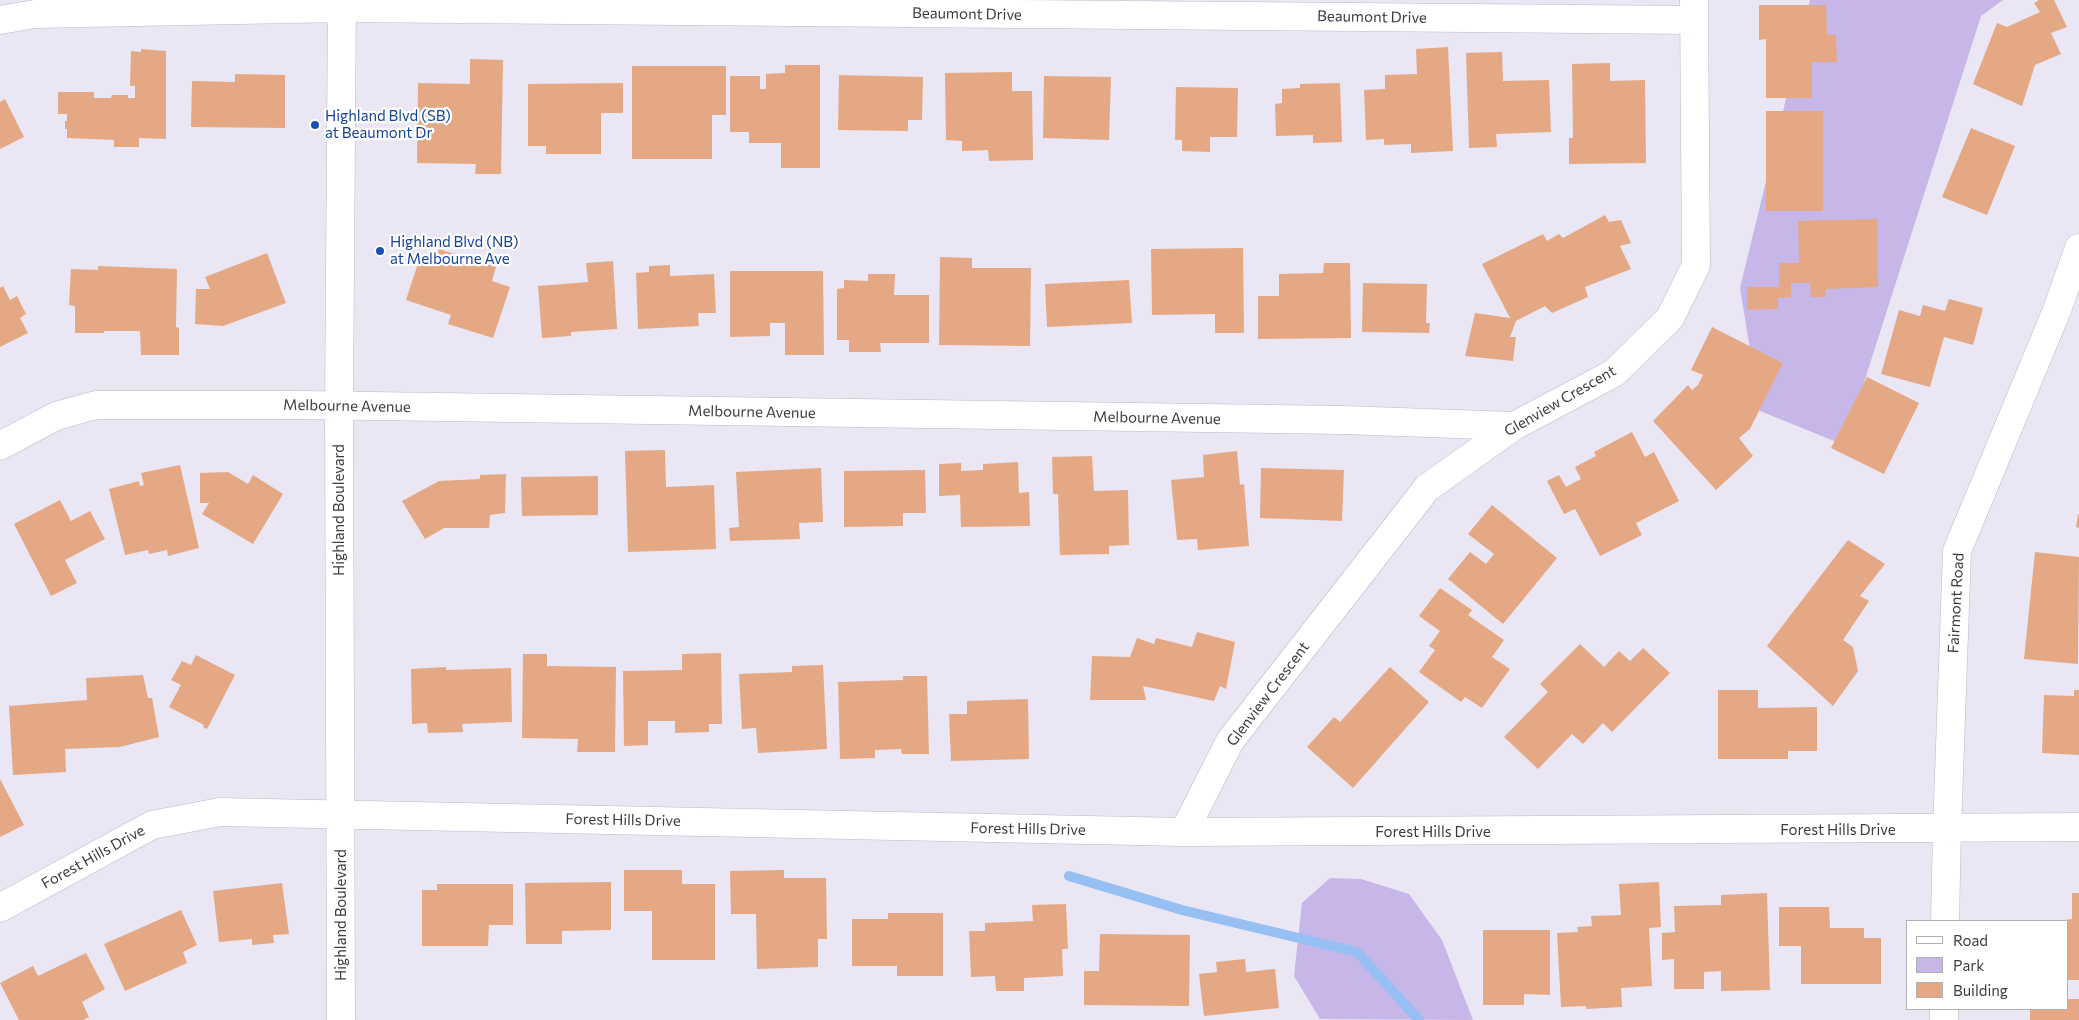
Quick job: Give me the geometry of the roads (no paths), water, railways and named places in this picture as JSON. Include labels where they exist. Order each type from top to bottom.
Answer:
[{"type":"street","name":"Beaumont Drive","points":[[0,20],[35,14],[342,4],[1694,10]]},
{"type":"street","name":"Highland Boulevard","points":[[341,1020],[339,406],[342,4]]},
{"type":"street","name":"Glenview Crescent","points":[[1184,832],[1230,741],[1427,488],[1514,426],[1614,373],[1670,318],[1696,265],[1694,10]]},
{"type":"street","name":"Fairmont Road","points":[[1945,920],[1957,551],[2057,310],[2079,248]]},
{"type":"street","name":"Melbourne Avenue","points":[[0,446],[56,416],[96,405],[339,406],[1343,420],[1514,426]]},
{"type":"street","name":"Forest Hills Drive","points":[[0,908],[152,825],[220,812],[1184,832],[1947,830],[2079,827]]},
{"type":"waterway","points":[[1069,876],[1182,910],[1357,952],[1419,1020]]},
{"type":"place","name":"Highland Blvd (SB) at Beaumont Dr","points":[[315,125]]},
{"type":"place","name":"Highland Blvd (NB) at Melbourne Ave","points":[[380,251]]}]
